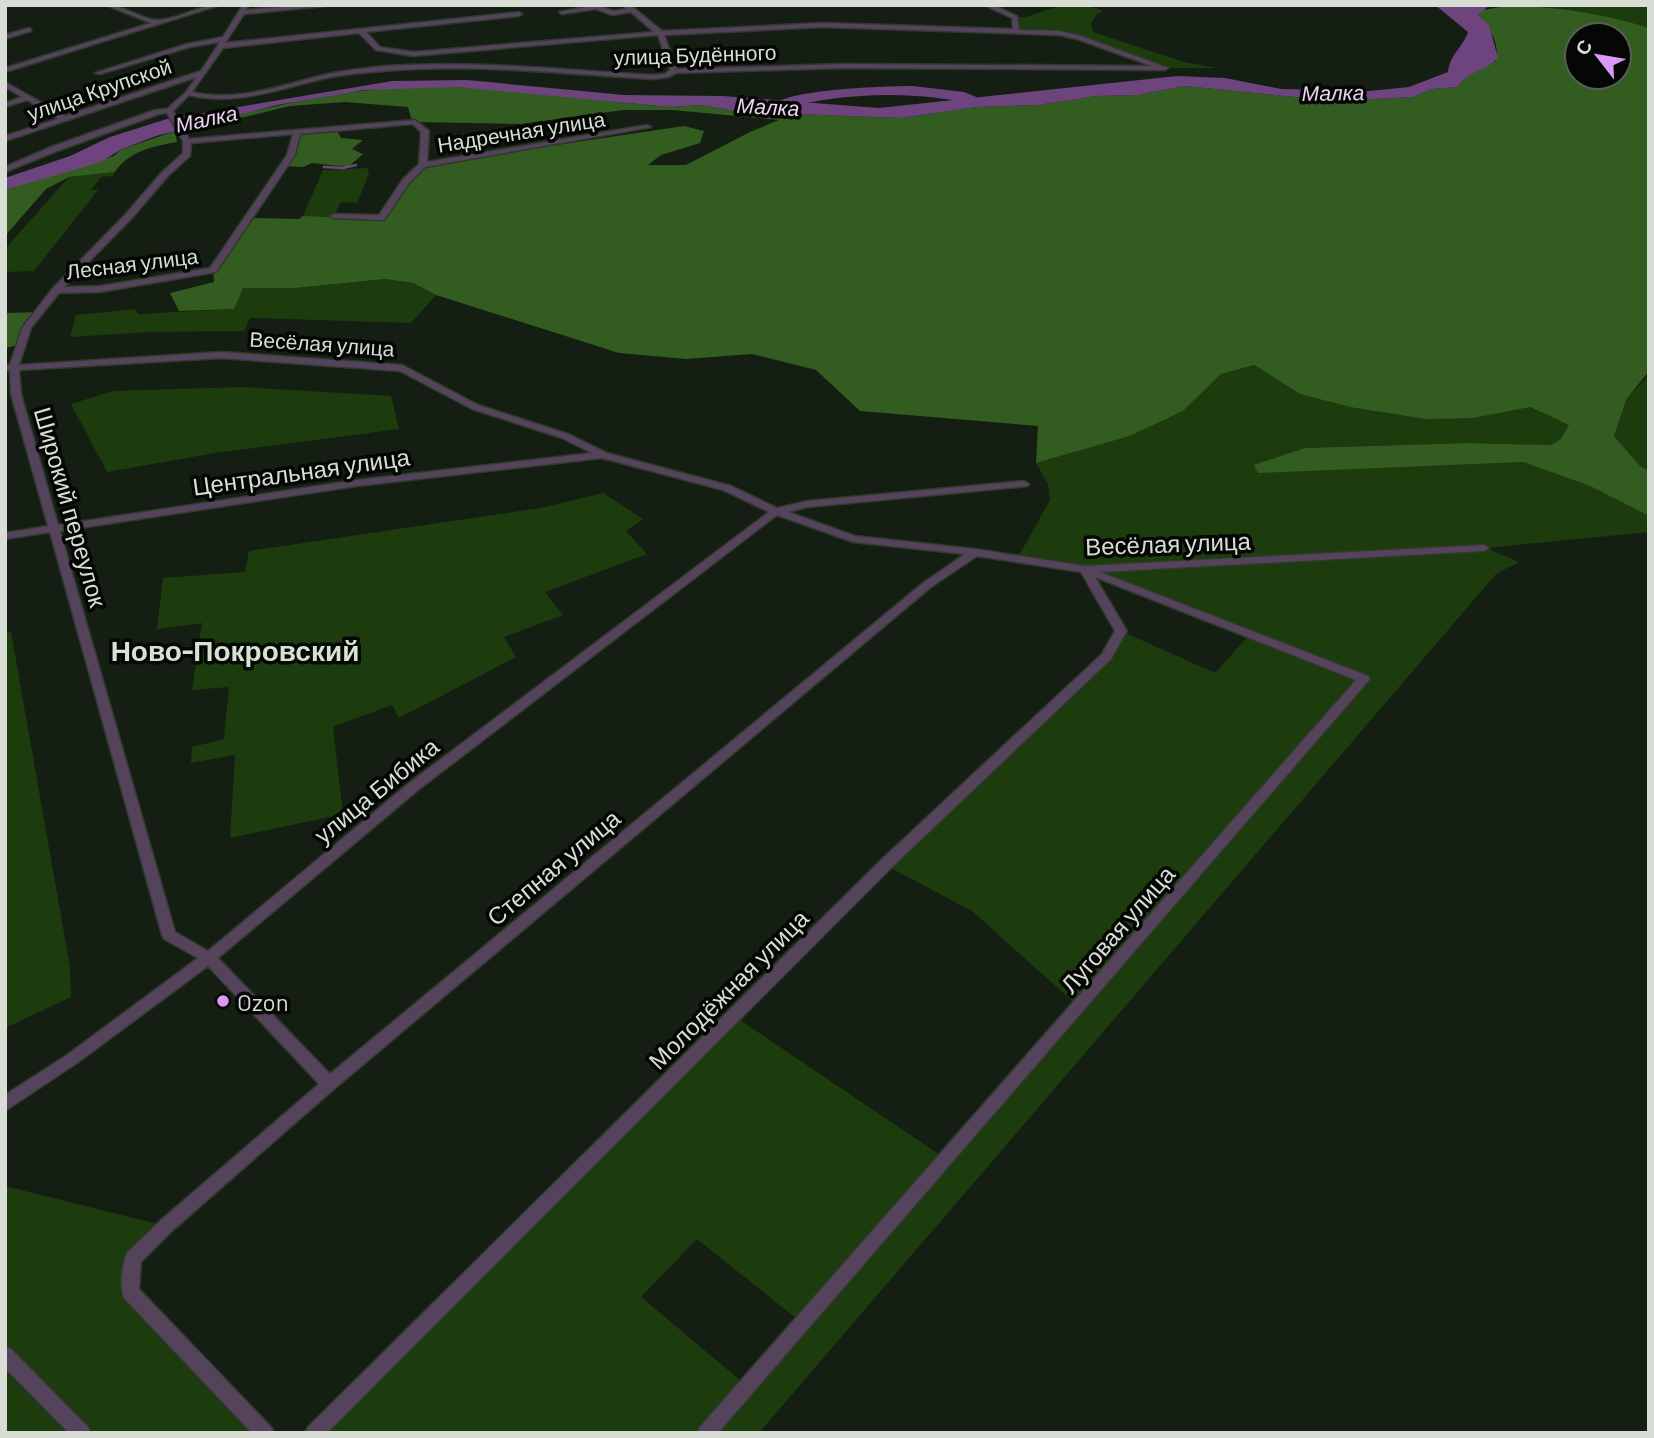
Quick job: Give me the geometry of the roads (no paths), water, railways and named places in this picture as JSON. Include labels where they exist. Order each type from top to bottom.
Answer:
[{"type":"street","points":[[109,5],[157,23]]},
{"type":"street","points":[[5,70],[217,5]]},
{"type":"street","points":[[5,170],[54,149],[169,111],[188,93],[204,72],[244,8],[332,5]]},
{"type":"street","points":[[361,31],[378,49],[405,54],[660,33],[823,25],[1016,29],[1016,17],[987,5]]},
{"type":"street","points":[[562,12],[597,7],[612,13],[630,7],[660,33],[674,71]]},
{"type":"street","points":[[98,73],[189,45],[361,31],[519,14]]},
{"type":"street","name":"улица Будённого","points":[[188,93],[210,100],[312,78],[406,66],[652,77],[667,76],[674,71],[844,66],[1165,68],[1079,37],[1016,29]]},
{"type":"street","points":[[5,37],[29,30]]},
{"type":"street","name":"улица Крупской","points":[[5,139],[204,72]]},
{"type":"street","points":[[5,84],[64,119]]},
{"type":"street","points":[[5,105],[29,97]]},
{"type":"street","points":[[169,111],[185,138]]},
{"type":"street","name":"Надречная улица","points":[[185,138],[415,122],[425,131],[423,165],[647,127]]},
{"type":"street","name":"Лесная улица","points":[[56,290],[100,289],[213,270],[291,155],[297,132]]},
{"type":"street","name":"Широкий переулок","points":[[185,138],[187,154],[165,173],[128,217],[56,290],[27,328],[9,368],[22,422],[169,935],[209,958],[329,1084]]},
{"type":"street","points":[[334,216],[381,218],[406,181],[423,165]]},
{"type":"street","name":"Весёлая улица","points":[[9,368],[221,355],[402,368],[475,407],[565,436],[603,456],[727,488],[776,511],[853,539],[975,552],[1086,569],[1484,548]]},
{"type":"street","name":"Центральная улица","points":[[5,536],[357,483],[603,456]]},
{"type":"street","points":[[776,511],[808,504],[1024,484]]},
{"type":"street","name":"улица Бибика","points":[[5,1104],[72,1059],[209,958],[413,787],[776,511]]},
{"type":"street","name":"Степная улица","points":[[265,1433],[130,1292],[133,1259],[166,1226],[329,1084],[927,585],[975,552]]},
{"type":"street","name":"Молодёжная улица","points":[[315,1432],[885,865],[1107,656],[1121,631],[1086,569]]},
{"type":"street","name":"Луговая улица","points":[[706,1433],[1364,679],[1086,569]]},
{"type":"street","points":[[5,1355],[82,1433]]},
{"type":"water","name":"Малка","points":[[1435,5],[1490,5],[1478,15],[1489,25],[1498,58],[1465,78],[1458,87],[1432,89],[1413,97],[1336,101],[1184,86],[1138,95],[1096,96],[1038,105],[977,107],[901,118],[741,112],[701,105],[670,107],[456,87],[365,90],[277,105],[156,136],[120,150],[101,162],[5,190],[5,178],[70,156],[110,137],[167,119],[392,81],[467,80],[624,95],[723,96],[879,108],[1177,76],[1225,78],[1281,89],[1369,91],[1409,87],[1448,72],[1451,60],[1468,32]]},
{"type":"waterway","name":"Малка","points":[[780,105],[811,97],[897,90],[946,93],[982,102]]},
{"type":"waterway","points":[[324,167],[343,168],[356,165]]},
{"type":"place","name":"Ozon","points":[[223,1001]]},
{"type":"district","name":"Ново-Покровский","points":[[235,650]]}]
